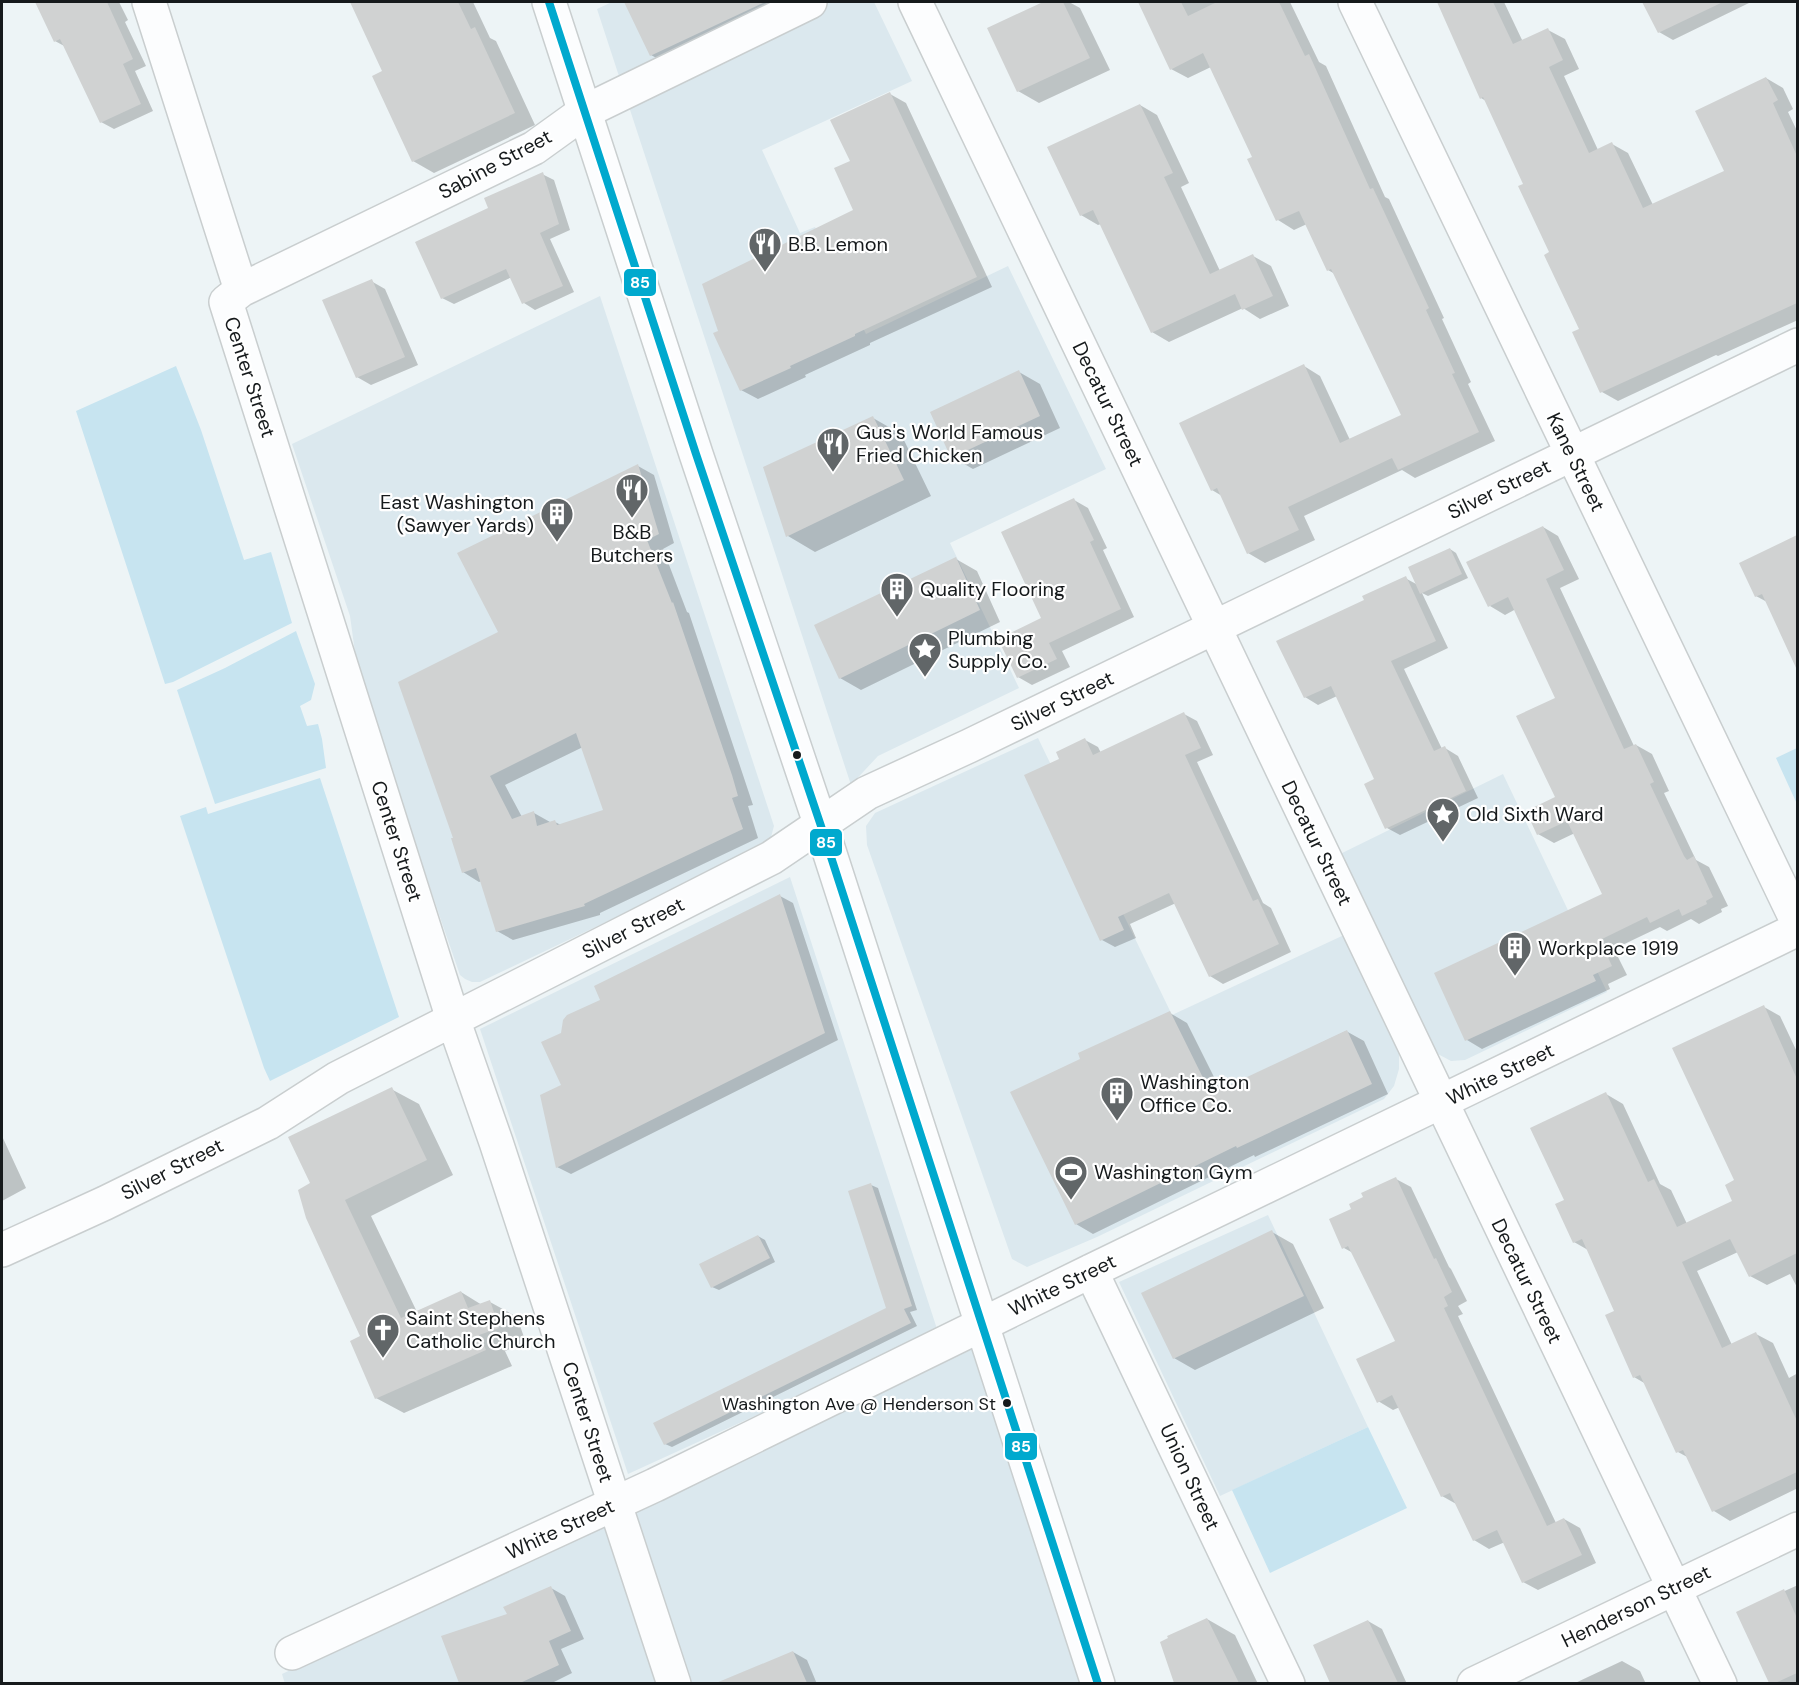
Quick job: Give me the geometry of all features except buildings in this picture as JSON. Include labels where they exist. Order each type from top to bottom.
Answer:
[{"type":"street","name":"Center Street","points":[[148,2],[241,290],[226,302],[453,1019],[496,1142],[674,1683]]},
{"type":"street","points":[[549,2],[821,826],[1098,1683]]},
{"type":"street","name":"Sabine Street","points":[[241,290],[534,148],[584,112],[810,2]]},
{"type":"street","name":"Decatur Street","points":[[915,2],[1720,1683]]},
{"type":"street","name":"Kane Street","points":[[1355,2],[1797,923]]},
{"type":"street","name":"Silver Street","points":[[2,1250],[268,1124],[338,1078],[771,858],[867,793],[1797,345]]},
{"type":"street","name":"White Street","points":[[292,1653],[615,1504],[1797,929]]},
{"type":"street","name":"Silver Street","points":[[2,1231],[165,1155],[260,1106],[338,1078]]},
{"type":"street","name":"Union Street","points":[[1091,1271],[1288,1683]]},
{"type":"street","name":"Henderson Street","points":[[1474,1683],[1797,1529]]},
{"type":"shaded area","points":[[612,2],[874,2],[912,81],[762,150],[800,233],[815,227],[866,334],[1008,266],[1106,469],[950,543],[1019,688],[878,756],[851,785],[597,9]]},
{"type":"shaded area","points":[[600,296],[774,826],[771,837],[721,867],[480,982],[472,982],[460,975],[358,674],[350,616],[292,444]]},
{"type":"shaded area","points":[[176,366],[201,430],[244,560],[271,552],[292,623],[165,684],[76,411]]},
{"type":"shaded area","points":[[296,631],[315,684],[311,700],[300,706],[307,726],[318,724],[326,768],[215,804],[177,690]]},
{"type":"shaded area","points":[[1038,738],[1172,1015],[1344,935],[1399,1052],[1399,1069],[1394,1086],[1384,1099],[1097,1237],[1027,1267],[1012,1259],[867,845],[866,826],[875,813]]},
{"type":"shaded area","points":[[1797,748],[1797,804],[1776,758]]},
{"type":"shaded area","points":[[1503,774],[1607,992],[1465,1060],[1451,1061],[1436,1053],[1334,857]]},
{"type":"shaded area","points":[[320,778],[399,1017],[270,1081],[180,816],[206,807],[208,814]]},
{"type":"shaded area","points":[[790,877],[938,1332],[628,1474],[480,1029]]},
{"type":"shaded area","points":[[1268,1215],[1368,1427],[1220,1496],[1119,1282]]},
{"type":"shaded area","points":[[971,1345],[1082,1683],[688,1683],[633,1512]]},
{"type":"shaded area","points":[[1368,1427],[1407,1508],[1270,1573],[1232,1490]]},
{"type":"shaded area","points":[[603,1522],[656,1683],[285,1684],[282,1674]]},
{"type":"transit line","name":"85","points":[[549,2],[696,454],[821,826],[1098,1684]]},
{"type":"place","name":"B.B. Lemon","points":[[765,273]]},
{"type":"place","name":"Gus's World Famous Fried Chicken","points":[[833,473]]},
{"type":"place","name":"B&B Butchers","points":[[632,519]]},
{"type":"place","name":"East Washington (Sawyer Yards)","points":[[557,543]]},
{"type":"place","name":"Quality Flooring","points":[[897,618]]},
{"type":"place","name":"Plumbing Supply Co.","points":[[925,678]]},
{"type":"place","name":"Old Sixth Ward","points":[[1443,843]]},
{"type":"place","name":"Workplace 1919","points":[[1515,977]]},
{"type":"place","name":"Washington Office Co.","points":[[1117,1122]]},
{"type":"place","name":"Washington Gym","points":[[1071,1201]]},
{"type":"place","name":"Saint Stephens Catholic Church","points":[[383,1359]]},
{"type":"place","name":"Washington Ave @ Henderson St","points":[[1007,1403]]}]
